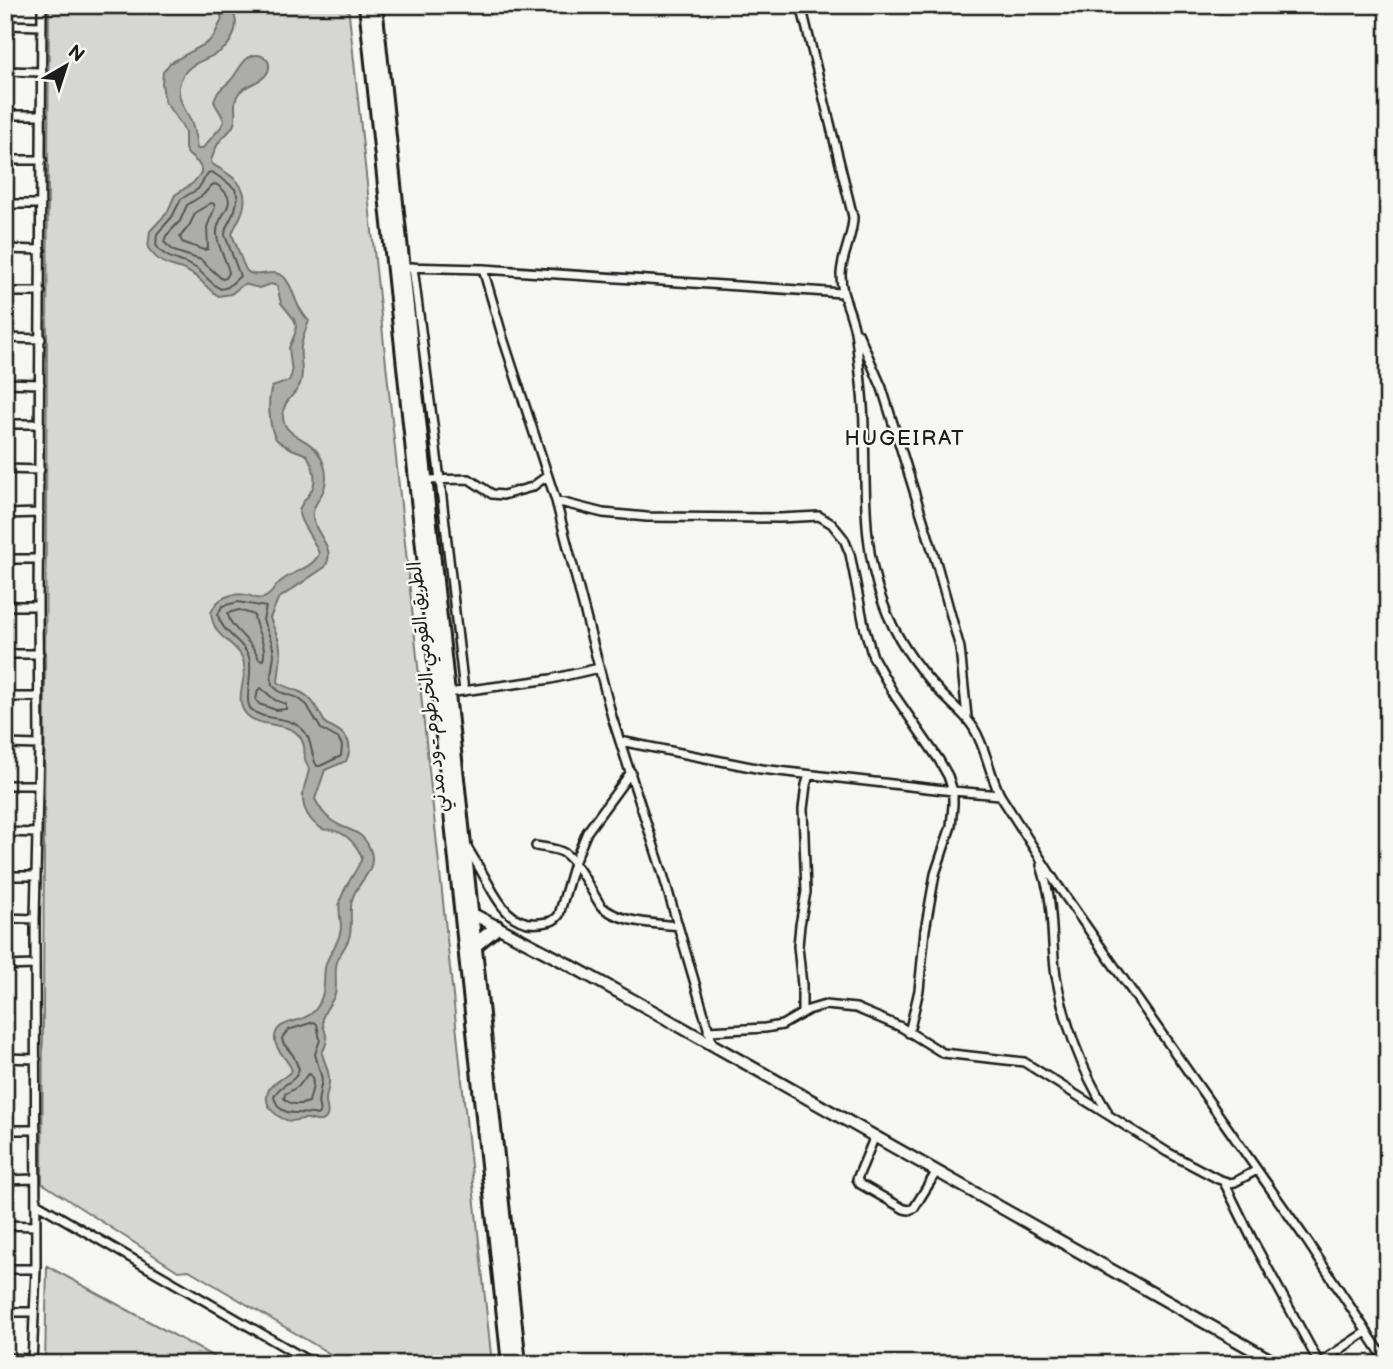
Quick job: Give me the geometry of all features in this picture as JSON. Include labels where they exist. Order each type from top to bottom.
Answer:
[{"type":"highway","name":"الطريق القومي الخرطوم - ود مدني","points":[[366,5],[403,267],[509,1364]]},
{"type":"highway","name":"الطريق القومي الخرطوم - ود مدني","points":[[375,5],[463,841],[466,911],[474,946],[519,1364]]},
{"type":"highway","points":[[474,946],[497,927]]},
{"type":"street","points":[[5,1358],[32,1361],[36,1269],[35,919],[39,745],[42,5]]},
{"type":"street","points":[[801,5],[853,217],[852,231],[843,261],[842,293],[882,388],[937,565],[960,648],[967,719]]},
{"type":"street","points":[[5,25],[43,26]]},
{"type":"street","points":[[5,71],[42,72]]},
{"type":"street","points":[[5,115],[42,115]]},
{"type":"street","points":[[5,160],[42,160]]},
{"type":"street","points":[[5,204],[41,204]]},
{"type":"street","points":[[5,249],[41,250]]},
{"type":"street","points":[[464,691],[440,480],[403,267],[483,269],[842,293]]},
{"type":"street","points":[[483,269],[556,501],[606,696],[713,1045]]},
{"type":"street","points":[[5,292],[41,292]]},
{"type":"street","points":[[852,320],[864,426],[864,500],[868,536],[883,603],[895,629],[921,671],[967,719],[979,737],[992,780],[1038,856],[1307,1241],[1388,1364]]},
{"type":"street","points":[[5,338],[41,339]]},
{"type":"street","points":[[5,383],[40,384]]},
{"type":"street","points":[[5,424],[40,424]]},
{"type":"street","points":[[5,470],[40,470]]},
{"type":"street","points":[[425,480],[469,478],[492,494],[503,495],[525,490],[547,476]]},
{"type":"street","points":[[556,501],[603,513],[634,516],[780,519],[819,516],[826,519],[844,539],[848,547],[867,642],[873,657],[895,696],[939,760],[953,791],[951,826],[935,874],[925,930],[919,990],[909,1033]]},
{"type":"street","points":[[5,514],[39,513]]},
{"type":"street","points":[[5,559],[39,559]]},
{"type":"street","points":[[5,606],[38,606]]},
{"type":"street","points":[[5,654],[39,654]]},
{"type":"street","points":[[448,693],[551,679],[599,668]]},
{"type":"street","points":[[5,697],[39,697]]},
{"type":"street","points":[[620,741],[761,769],[1000,795]]},
{"type":"street","points":[[5,744],[39,745]]},
{"type":"street","points":[[463,841],[500,904],[515,919],[535,924],[550,922],[557,918],[561,911],[574,863],[590,826],[631,772]]},
{"type":"street","points":[[802,1013],[803,985],[798,946],[806,892],[803,809],[809,775]]},
{"type":"street","points":[[5,785],[38,785]]},
{"type":"street","points":[[5,832],[36,833]]},
{"type":"street","points":[[536,846],[566,854],[607,912],[634,920],[678,926]]},
{"type":"street","points":[[1038,856],[1049,893],[1056,976],[1062,1006],[1092,1085],[1109,1114]]},
{"type":"street","points":[[5,876],[36,876]]},
{"type":"street","points":[[466,911],[713,1045],[1278,1364]]},
{"type":"street","points":[[5,918],[35,919]]},
{"type":"street","points":[[5,966],[35,965]]},
{"type":"street","points":[[708,1031],[782,1025],[802,1013],[825,1005],[856,1008],[901,1027],[943,1053],[1024,1062],[1167,1152],[1224,1182],[1235,1182],[1257,1170]]},
{"type":"street","points":[[5,1058],[36,1059]]},
{"type":"street","points":[[5,1130],[36,1130]]},
{"type":"street","points":[[875,1136],[857,1180],[904,1209],[914,1208],[937,1171]]},
{"type":"street","points":[[5,1180],[35,1179]]},
{"type":"street","points":[[1224,1182],[1319,1363],[1366,1332]]},
{"type":"street","points":[[36,1203],[314,1364]]},
{"type":"street","points":[[5,1225],[36,1226]]},
{"type":"street","points":[[5,1269],[36,1269]]},
{"type":"street","points":[[5,1312],[34,1312]]},
{"type":"shaded area","points":[[49,5],[348,5],[492,1364],[347,1364],[189,1270],[178,1271],[42,1183]]},
{"type":"shaded area","points":[[47,1266],[227,1364],[45,1364]]},
{"type":"water","points":[[218,5],[230,5],[234,13],[236,20],[233,36],[221,51],[188,69],[179,86],[180,97],[193,127],[197,149],[202,149],[224,121],[214,101],[219,92],[251,56],[262,56],[269,63],[269,70],[262,78],[239,93],[234,124],[218,143],[211,160],[212,164],[234,178],[243,190],[244,205],[232,235],[245,269],[255,274],[274,273],[284,277],[309,321],[301,347],[301,379],[285,406],[283,416],[290,432],[311,445],[318,453],[326,473],[324,489],[315,506],[313,518],[327,548],[328,560],[325,567],[278,599],[270,618],[281,655],[278,682],[309,698],[326,724],[338,730],[349,742],[346,761],[325,770],[315,799],[331,820],[364,839],[372,859],[369,871],[352,900],[348,942],[337,963],[335,994],[323,1017],[327,1041],[322,1053],[329,1082],[326,1101],[328,1114],[321,1121],[287,1120],[274,1113],[268,1105],[268,1091],[292,1070],[276,1045],[275,1037],[281,1026],[308,1016],[319,1004],[326,963],[340,934],[340,901],[362,858],[346,836],[321,828],[308,814],[303,796],[309,769],[299,736],[286,728],[254,720],[243,709],[242,657],[219,634],[211,613],[216,603],[230,595],[249,595],[259,599],[266,597],[284,579],[311,564],[319,554],[299,513],[314,484],[312,464],[307,455],[276,439],[270,413],[272,387],[289,381],[292,373],[289,348],[296,326],[294,319],[281,303],[277,286],[271,284],[259,288],[244,284],[231,294],[219,296],[192,274],[159,260],[148,248],[150,231],[167,213],[175,195],[193,183],[201,173],[198,163],[185,149],[182,126],[165,102],[163,72],[170,63],[207,43],[214,36],[222,19]]},
{"type":"district","name":"HUGEIRAT","points":[[905,438]]}]
